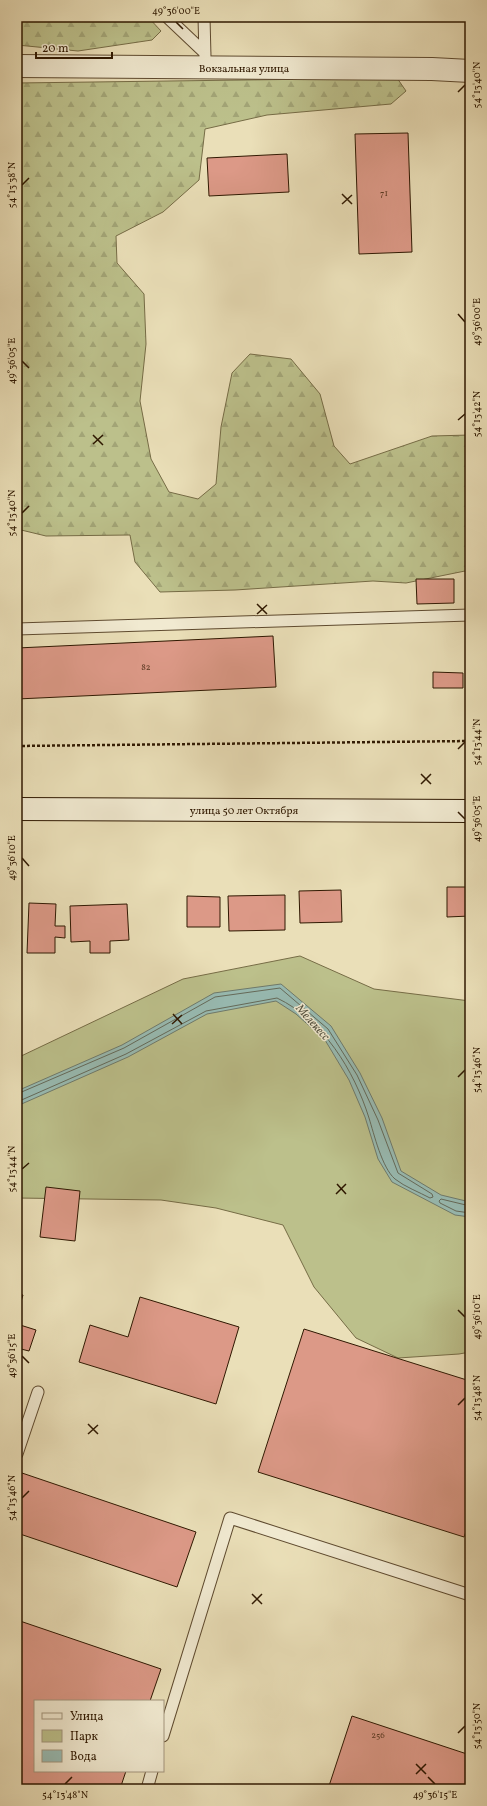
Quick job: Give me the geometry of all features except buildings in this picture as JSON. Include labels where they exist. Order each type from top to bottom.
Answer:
[{"type":"street","name":"Вокзальная улица","points":[[17,66],[206,60],[432,69],[470,72]]},
{"type":"street","name":"улица 50 лет Октября","points":[[17,809],[470,811]]},
{"type":"lane","points":[[167,17],[206,60]]},
{"type":"lane","points":[[204,17],[206,60]]},
{"type":"lane","points":[[17,629],[470,615]]},
{"type":"lane","points":[[17,1454],[38,1392]]},
{"type":"lane","points":[[164,1733],[230,1518],[470,1595]]},
{"type":"lane","points":[[147,1789],[152,1772]]},
{"type":"path","points":[[17,746],[470,741]]},
{"type":"green space","points":[[17,17],[148,17],[161,31],[152,40],[78,51],[17,45]]},
{"type":"green space","points":[[397,78],[406,91],[391,104],[267,115],[205,129],[199,180],[163,212],[116,236],[117,263],[144,294],[146,344],[140,401],[151,459],[169,492],[198,499],[216,484],[221,427],[232,373],[250,354],[291,359],[320,394],[334,446],[350,464],[432,436],[470,435],[470,584],[465,571],[406,583],[373,581],[235,590],[160,592],[135,562],[130,535],[46,536],[17,529],[17,83]]},
{"type":"green space","points":[[300,956],[374,989],[470,1001],[470,1352],[398,1358],[356,1338],[314,1287],[283,1225],[216,1208],[161,1200],[17,1198],[17,1058],[183,979]]},
{"type":"water","name":"Мелекесс","points":[[281,984],[331,1026],[360,1073],[382,1118],[401,1171],[441,1195],[470,1202],[470,1217],[455,1215],[392,1182],[378,1159],[365,1117],[349,1080],[325,1040],[296,1014],[276,1001],[207,1014],[128,1057],[17,1106],[17,1091],[122,1045],[214,993]]}]
